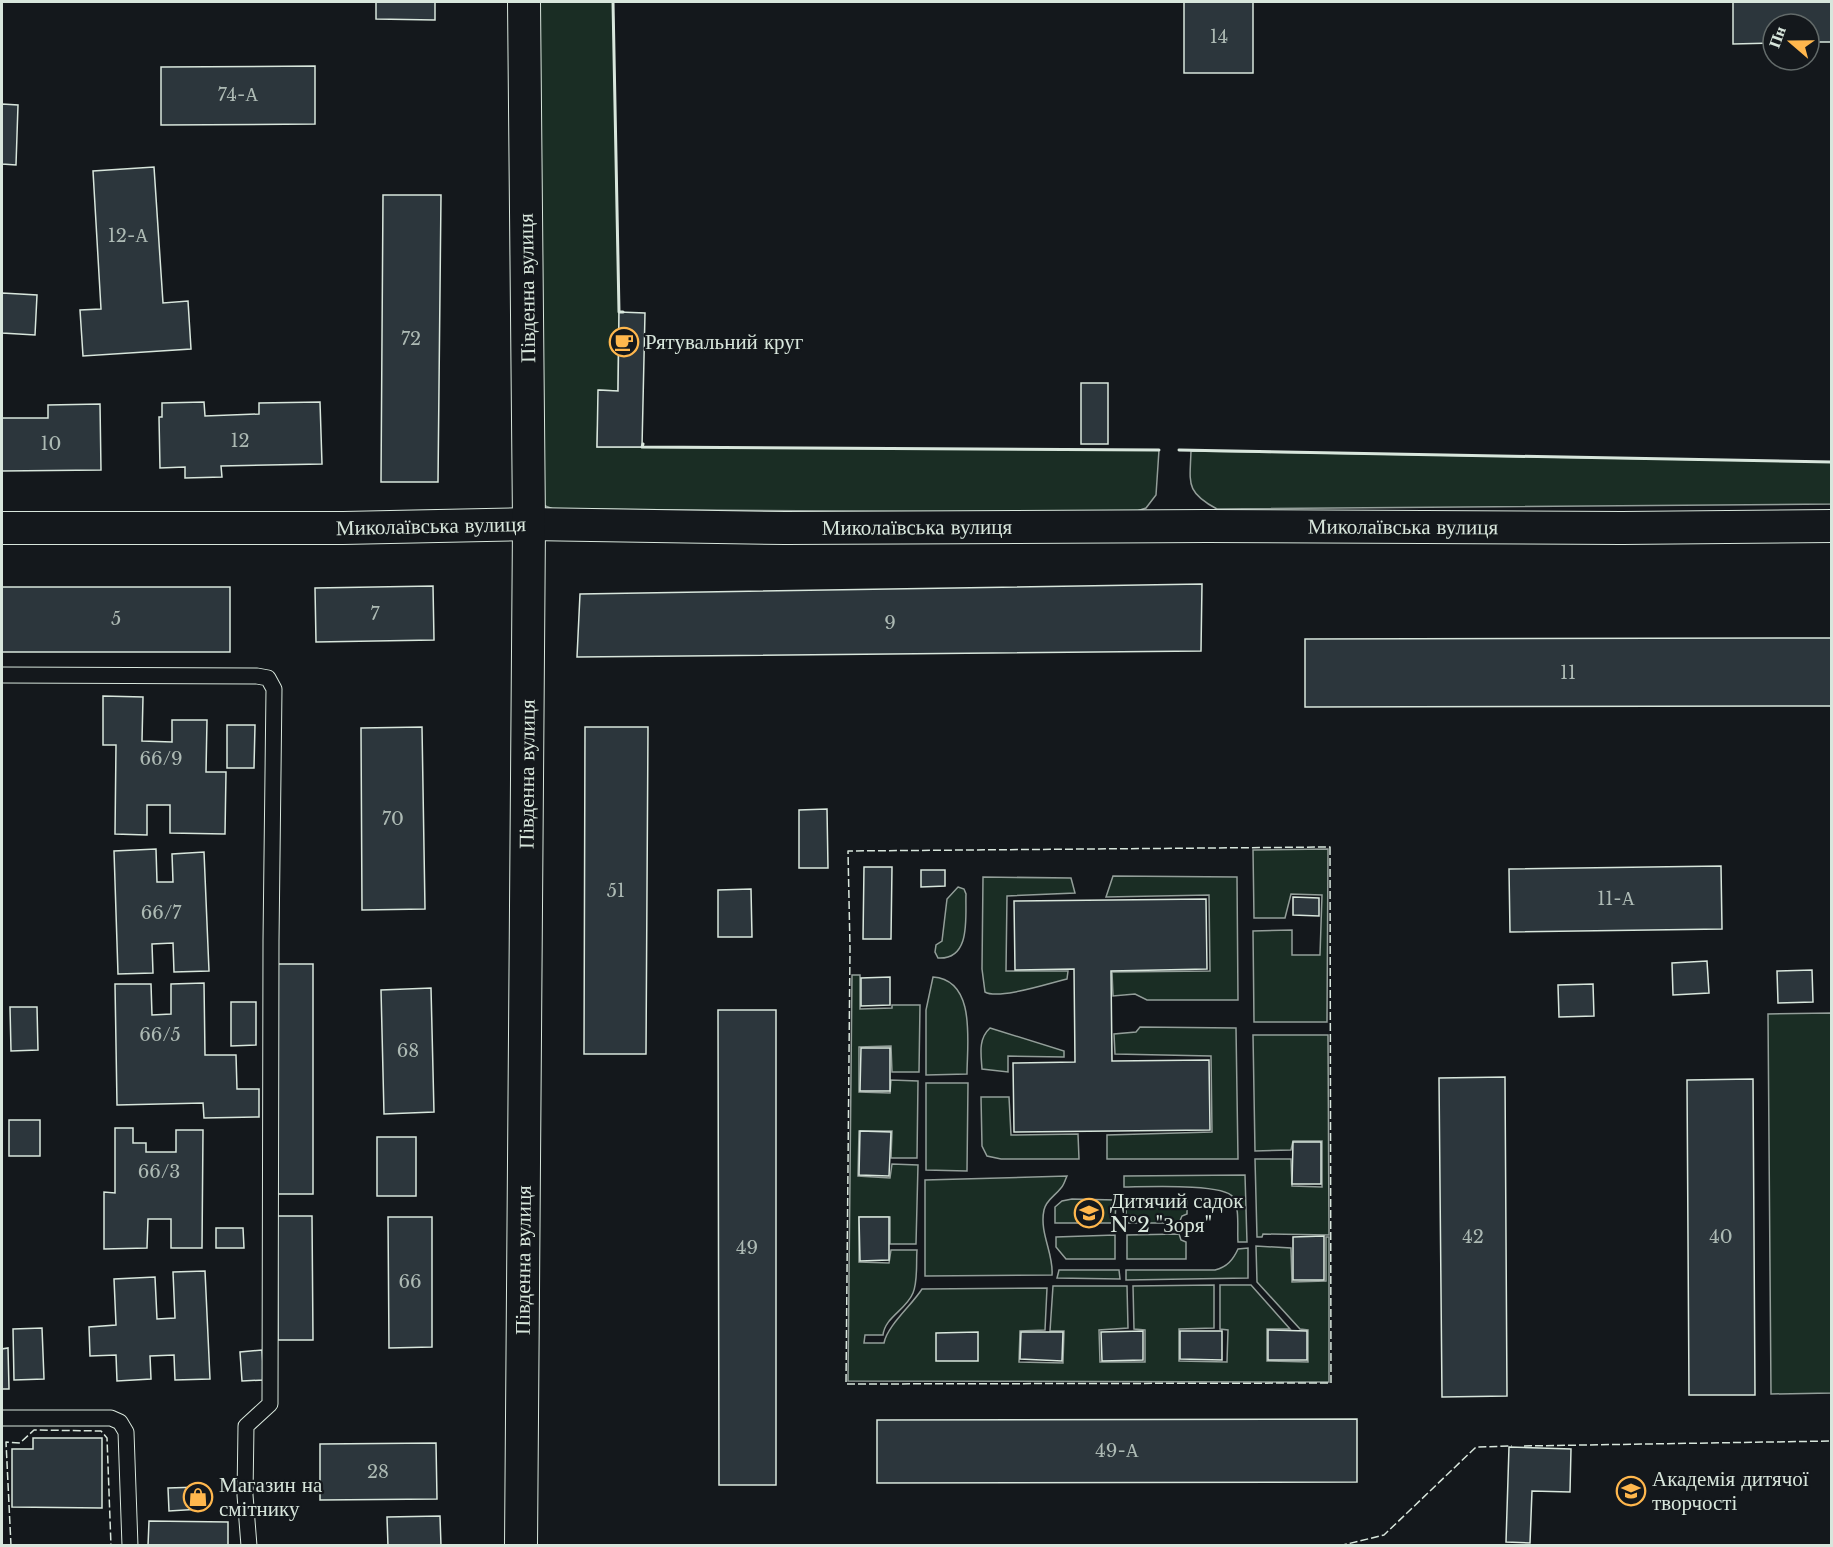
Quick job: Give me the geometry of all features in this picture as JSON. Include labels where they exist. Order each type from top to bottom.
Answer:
[{"type":"street","name":"Південна вулиця","points":[[521,1545],[529,524],[524,2]]},
{"type":"street","name":"Миколаївська вулиця","points":[[2,528],[343,528],[529,524],[785,528],[1832,526]]},
{"type":"lane","points":[[2,675],[257,676],[268,678],[274,689],[270,1404],[246,1426],[245,1495],[249,1545]]},
{"type":"lane","points":[[2,1418],[111,1418],[120,1422],[126,1432],[130,1545]]},
{"type":"green space","points":[[538,2],[613,2],[619,312],[618,391],[599,390],[597,447],[1159,450],[1156,495],[1146,508],[1131,513],[553,509],[543,505]]},
{"type":"green space","points":[[1191,451],[1831,462],[1831,504],[1217,509],[1194,492],[1190,479]]},
{"type":"green space","points":[[1328,849],[1327,1022],[1254,1022],[1253,931],[1292,930],[1292,955],[1320,955],[1322,895],[1291,894],[1285,918],[1254,918],[1253,850]]},
{"type":"green space","points":[[1113,876],[1237,877],[1238,1000],[1147,1000],[1135,994],[1113,996],[1112,972],[1210,971],[1209,895],[1106,897]]},
{"type":"green space","points":[[983,877],[1071,878],[1075,893],[1007,896],[1006,971],[1068,971],[1067,979],[1001,994],[985,992],[982,969]]},
{"type":"green space","points":[[958,887],[964,889],[966,894],[966,924],[962,944],[957,952],[949,957],[938,958],[935,952],[936,945],[942,941],[947,899]]},
{"type":"green space","points":[[852,975],[860,975],[860,1009],[892,1008],[892,1005],[920,1005],[919,1072],[892,1072],[891,1046],[859,1047],[859,1092],[890,1093],[891,1080],[918,1081],[917,1158],[891,1158],[892,1131],[859,1131],[858,1176],[890,1178],[892,1164],[918,1165],[916,1244],[890,1244],[890,1217],[859,1217],[859,1262],[889,1263],[891,1250],[917,1250],[916,1283],[910,1299],[888,1323],[883,1335],[865,1335],[864,1343],[884,1343],[890,1330],[922,1289],[1047,1288],[1045,1330],[1020,1331],[1019,1362],[1063,1363],[1064,1331],[1050,1331],[1053,1286],[1127,1286],[1128,1328],[1099,1330],[1100,1362],[1145,1362],[1145,1330],[1134,1329],[1133,1286],[1214,1285],[1214,1328],[1179,1329],[1179,1361],[1227,1362],[1228,1330],[1220,1329],[1220,1285],[1251,1285],[1290,1329],[1267,1329],[1267,1361],[1308,1362],[1308,1330],[1300,1329],[1257,1282],[1256,1246],[1291,1248],[1292,1282],[1326,1281],[1326,1237],[1329,1237],[1329,1382],[848,1381]]},
{"type":"green space","points":[[933,977],[947,981],[957,989],[963,1001],[968,1031],[967,1074],[926,1075],[926,1010]]},
{"type":"green space","points":[[1831,1013],[1831,1393],[1771,1394],[1768,1014]]},
{"type":"green space","points":[[1140,1027],[1236,1028],[1238,1159],[1107,1159],[1107,1135],[1212,1132],[1211,1056],[1115,1054],[1114,1034],[1136,1032]]},
{"type":"green space","points":[[990,1028],[1064,1051],[1064,1057],[1008,1056],[1008,1072],[982,1069],[982,1042]]},
{"type":"green space","points":[[1253,1035],[1328,1035],[1329,1235],[1263,1234],[1262,1237],[1257,1237],[1255,1159],[1291,1159],[1292,1186],[1322,1187],[1322,1141],[1293,1141],[1291,1150],[1255,1151]]},
{"type":"green space","points":[[926,1083],[968,1083],[967,1171],[926,1170]]},
{"type":"green space","points":[[981,1097],[1009,1097],[1011,1135],[1078,1134],[1079,1159],[1001,1159],[987,1156],[982,1146]]},
{"type":"green space","points":[[1245,1175],[1247,1242],[1238,1242],[1237,1207],[1233,1197],[1227,1193],[1200,1188],[1124,1187],[1124,1176]]},
{"type":"green space","points":[[1067,1176],[1062,1187],[1044,1210],[1043,1227],[1051,1259],[1052,1275],[925,1276],[925,1180]]},
{"type":"green space","points":[[1072,1199],[1116,1200],[1115,1223],[1055,1223],[1055,1207],[1062,1201]]},
{"type":"green space","points":[[1126,1199],[1187,1199],[1187,1214],[1182,1216],[1179,1223],[1126,1223]]},
{"type":"green space","points":[[1179,1234],[1181,1240],[1186,1242],[1186,1259],[1127,1259],[1127,1235]]},
{"type":"green space","points":[[1115,1235],[1115,1259],[1066,1259],[1056,1247],[1056,1237]]},
{"type":"green space","points":[[1248,1248],[1248,1278],[1126,1280],[1126,1270],[1215,1270],[1229,1262],[1238,1249]]},
{"type":"green space","points":[[1059,1270],[1119,1270],[1120,1279],[1057,1278]]},
{"type":"building","points":[[376,2],[435,2],[435,20],[376,19]]},
{"type":"building","points":[[1184,2],[1253,2],[1253,73],[1184,73]]},
{"type":"building","points":[[1733,2],[1832,2],[1832,42],[1821,42],[1821,12],[1761,12],[1761,43],[1733,44]]},
{"type":"building","points":[[315,66],[315,124],[161,125],[161,67]]},
{"type":"building","points":[[2,104],[18,105],[16,165],[2,164]]},
{"type":"building","points":[[154,167],[163,303],[188,301],[191,349],[83,356],[80,310],[101,309],[93,171]]},
{"type":"building","points":[[383,195],[441,195],[438,482],[381,482]]},
{"type":"building","points":[[2,293],[37,295],[35,335],[2,333]]},
{"type":"building","points":[[619,312],[645,313],[642,447],[597,447],[598,390],[618,391]]},
{"type":"building","points":[[1081,383],[1108,383],[1108,444],[1081,444]]},
{"type":"building","points":[[204,402],[205,416],[259,414],[259,403],[320,402],[322,464],[221,466],[222,477],[185,478],[185,467],[160,468],[159,417],[162,417],[162,403]]},
{"type":"building","points":[[100,404],[101,470],[2,471],[2,418],[48,418],[48,405]]},
{"type":"building","points":[[1202,584],[1201,651],[577,657],[580,594]]},
{"type":"building","points":[[433,586],[434,640],[316,642],[315,588]]},
{"type":"building","points":[[2,587],[230,587],[230,652],[2,652]]},
{"type":"building","points":[[1832,638],[1832,706],[1305,707],[1305,639]]},
{"type":"building","points":[[103,696],[143,697],[142,741],[172,742],[172,720],[207,720],[206,772],[226,772],[225,834],[170,833],[170,805],[147,805],[147,835],[115,834],[116,745],[103,745]]},
{"type":"building","points":[[227,725],[255,725],[254,768],[227,768]]},
{"type":"building","points":[[422,727],[425,909],[362,910],[361,728]]},
{"type":"building","points":[[585,727],[648,727],[646,1054],[584,1054]]},
{"type":"building","points":[[827,809],[828,868],[799,868],[799,810]]},
{"type":"building","points":[[156,849],[157,882],[173,882],[172,854],[204,852],[209,971],[174,972],[173,943],[152,944],[153,973],[118,974],[114,851]]},
{"type":"building","points":[[1721,866],[1722,929],[1510,932],[1509,869]]},
{"type":"building","points":[[864,867],[892,867],[891,939],[863,939]]},
{"type":"building","points":[[921,870],[945,870],[945,886],[921,887]]},
{"type":"building","points":[[751,889],[752,937],[718,937],[718,890]]},
{"type":"building","points":[[1293,897],[1319,898],[1319,916],[1293,915]]},
{"type":"building","points":[[1206,899],[1207,969],[1111,971],[1112,1061],[1209,1060],[1210,1130],[1014,1132],[1013,1063],[1075,1062],[1074,969],[1015,970],[1014,901]]},
{"type":"building","points":[[1707,961],[1709,993],[1673,995],[1672,963]]},
{"type":"building","points":[[278,964],[313,964],[313,1194],[278,1194]]},
{"type":"building","points":[[1812,970],[1813,1002],[1778,1003],[1777,971]]},
{"type":"building","points":[[890,977],[890,1005],[861,1006],[861,978]]},
{"type":"building","points":[[204,983],[205,1055],[236,1055],[237,1089],[259,1089],[259,1117],[204,1118],[203,1103],[117,1105],[115,984],[151,984],[152,1015],[171,1014],[171,984]]},
{"type":"building","points":[[1593,984],[1594,1016],[1559,1017],[1558,985]]},
{"type":"building","points":[[431,988],[434,1112],[384,1114],[381,990]]},
{"type":"building","points":[[231,1002],[256,1002],[256,1045],[231,1046]]},
{"type":"building","points":[[10,1007],[37,1007],[38,1050],[11,1051]]},
{"type":"building","points":[[718,1010],[776,1010],[776,1485],[719,1485]]},
{"type":"building","points":[[861,1048],[890,1048],[890,1091],[860,1091]]},
{"type":"building","points":[[1505,1077],[1507,1396],[1442,1397],[1439,1078]]},
{"type":"building","points":[[1753,1079],[1755,1395],[1689,1395],[1687,1080]]},
{"type":"building","points":[[9,1120],[40,1120],[40,1156],[9,1156]]},
{"type":"building","points":[[115,1128],[133,1128],[133,1143],[146,1143],[146,1152],[176,1152],[176,1130],[203,1130],[202,1248],[171,1248],[171,1219],[148,1219],[147,1248],[104,1249],[104,1192],[115,1193]]},
{"type":"building","points":[[860,1131],[891,1132],[889,1176],[859,1175]]},
{"type":"building","points":[[377,1137],[416,1137],[416,1196],[377,1196]]},
{"type":"building","points":[[1293,1142],[1321,1142],[1321,1184],[1292,1184]]},
{"type":"building","points":[[277,1216],[312,1216],[313,1340],[278,1340]]},
{"type":"building","points":[[388,1217],[432,1217],[432,1347],[389,1348]]},
{"type":"building","points":[[859,1217],[889,1217],[889,1260],[860,1261]]},
{"type":"building","points":[[216,1228],[243,1228],[244,1248],[216,1248]]},
{"type":"building","points":[[1324,1236],[1324,1280],[1293,1280],[1293,1237]]},
{"type":"building","points":[[205,1271],[210,1379],[175,1380],[174,1355],[150,1356],[151,1379],[117,1381],[116,1355],[90,1356],[89,1327],[116,1325],[114,1279],[155,1277],[157,1319],[175,1318],[173,1272]]},
{"type":"building","points":[[42,1328],[44,1379],[14,1380],[13,1329]]},
{"type":"building","points":[[1268,1330],[1307,1331],[1307,1360],[1268,1360]]},
{"type":"building","points":[[1143,1331],[1143,1360],[1102,1361],[1101,1332]]},
{"type":"building","points":[[1180,1331],[1222,1331],[1222,1360],[1180,1359]]},
{"type":"building","points":[[978,1332],[978,1361],[936,1361],[936,1333]]},
{"type":"building","points":[[1021,1332],[1063,1332],[1062,1361],[1020,1359]]},
{"type":"building","points":[[8,1348],[9,1389],[2,1389],[2,1349]]},
{"type":"building","points":[[262,1350],[264,1380],[242,1381],[240,1352]]},
{"type":"building","points":[[1357,1419],[1357,1482],[877,1483],[877,1420]]},
{"type":"building","points":[[33,1438],[102,1438],[102,1508],[12,1507],[12,1449],[33,1449]]},
{"type":"building","points":[[436,1443],[437,1499],[320,1500],[320,1444]]},
{"type":"building","points":[[1509,1447],[1571,1449],[1570,1492],[1532,1491],[1530,1543],[1506,1542]]},
{"type":"building","points":[[200,1487],[201,1509],[169,1511],[168,1488]]},
{"type":"building","points":[[440,1516],[441,1546],[388,1546],[387,1517]]},
{"type":"building","points":[[149,1521],[228,1522],[228,1546],[148,1546]]},
{"type":"fence","points":[[1330,847],[1331,1383],[846,1384],[850,948],[848,851],[1330,847]]},
{"type":"fence","points":[[11,1546],[6,1442],[20,1443],[34,1430],[101,1431],[107,1438],[111,1546]]},
{"type":"fence","points":[[1524,1446],[1832,1441]]},
{"type":"fence","points":[[1339,1546],[1384,1535],[1476,1447],[1512,1446]]},
{"type":"wall","points":[[613,2],[619,312],[623,312]]},
{"type":"wall","points":[[643,444],[642,447],[1159,450]]},
{"type":"wall","points":[[1179,450],[1832,462]]},
{"type":"place","name":"Рятувальний круг","points":[[624,342]]},
{"type":"place","name":"Дитячий садок №2 \"Зоря\"","points":[[1089,1213]]},
{"type":"place","name":"Академія дитячої творчості","points":[[1631,1491]]},
{"type":"place","name":"Магазин на смітнику","points":[[198,1497]]}]
